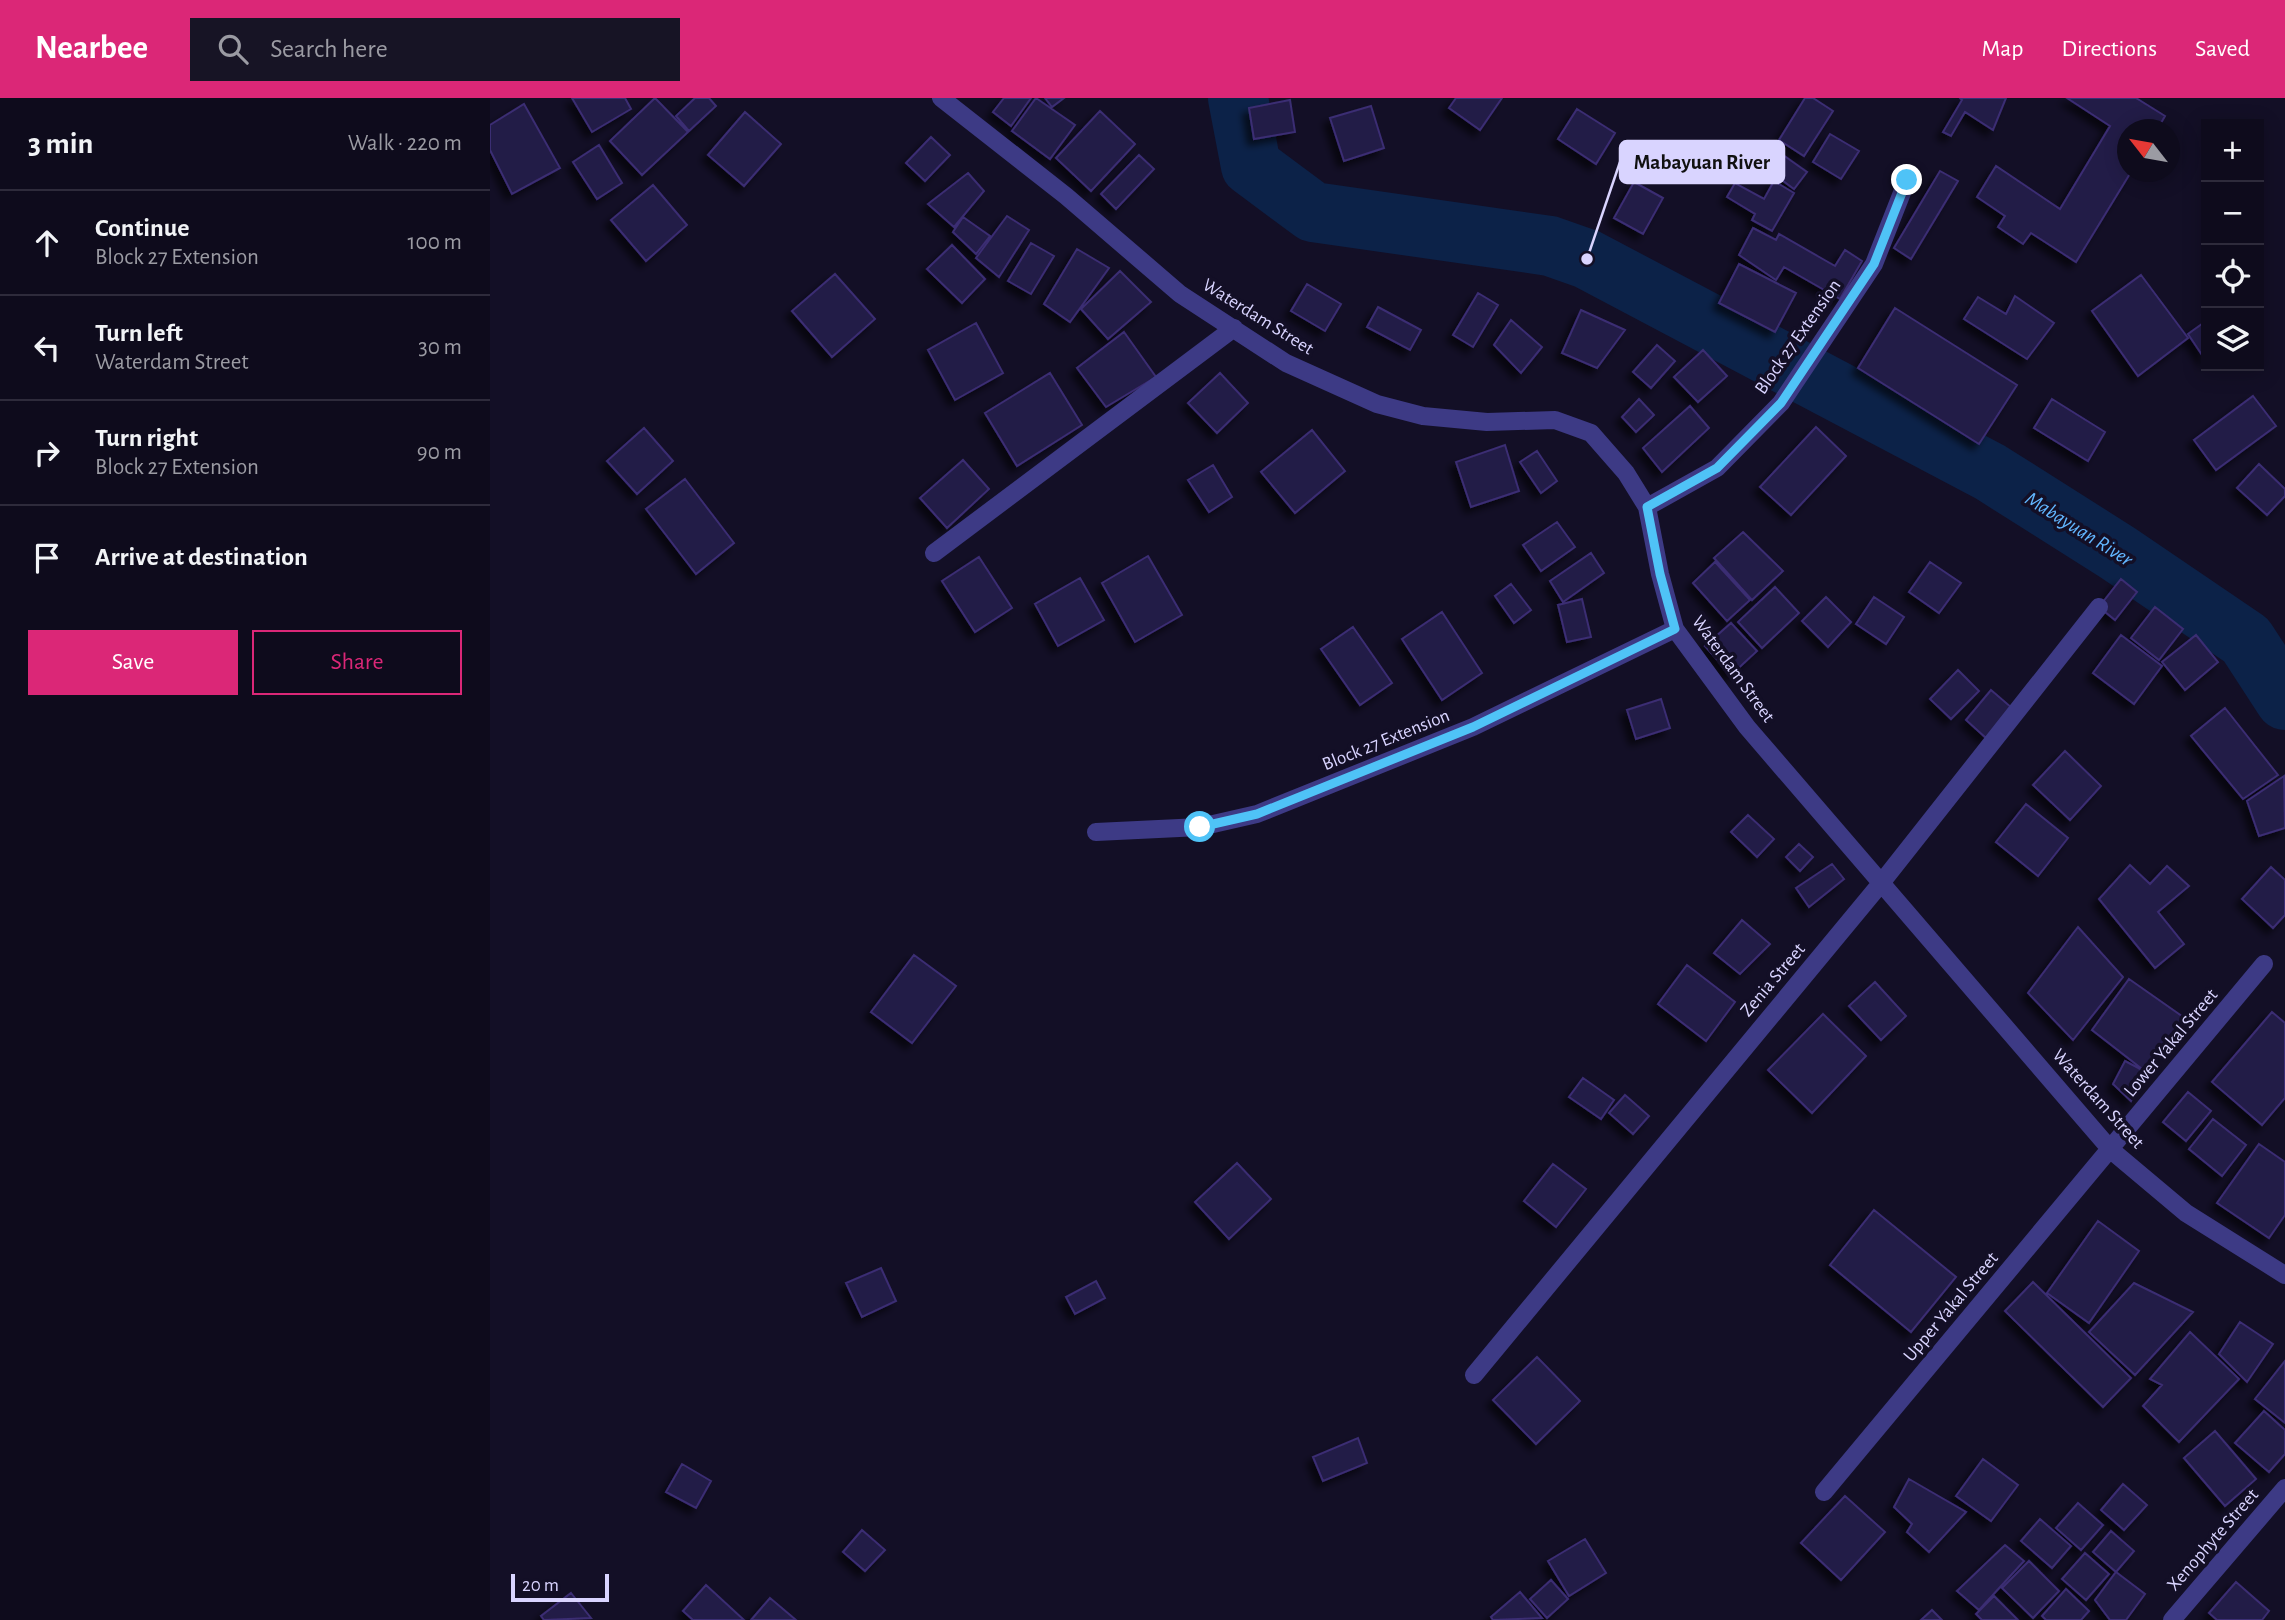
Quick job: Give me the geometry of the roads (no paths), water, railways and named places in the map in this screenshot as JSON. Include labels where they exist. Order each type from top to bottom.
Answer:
[{"type":"street","name":"Waterdam Street","points":[[941,98],[1066,196],[1180,294],[1286,363],[1377,404],[1423,416],[1486,422],[1555,420],[1591,433],[1626,473],[1647,507],[1660,574],[1675,629],[1746,727],[2111,1150],[2186,1213],[2285,1275]]},
{"type":"street","name":"Block 27 Extension","points":[[1647,507],[1717,468],[1781,403],[1874,264],[1907,180]]},
{"type":"street","points":[[934,552],[1234,328]]},
{"type":"street","name":"Zenia Street","points":[[1474,1375],[1882,883],[2099,607]]},
{"type":"street","name":"Block 27 Extension","points":[[1096,832],[1200,827],[1257,814],[1473,727],[1675,629]]},
{"type":"street","name":"Lower Yakal Street","points":[[2111,1150],[2264,964]]},
{"type":"street","name":"Upper Yakal Street","points":[[1824,1492],[2111,1150]]},
{"type":"street","name":"Xenophyte Street","points":[[2172,1620],[2285,1488]]},
{"type":"waterway","name":"Mabayuan River","points":[[1238,98],[1251,166],[1313,212],[1550,246],[1587,259],[1990,472],[2118,553],[2246,640],[2285,700]]},
{"type":"place","name":"Mabayuan River","points":[[1587,259]]}]
